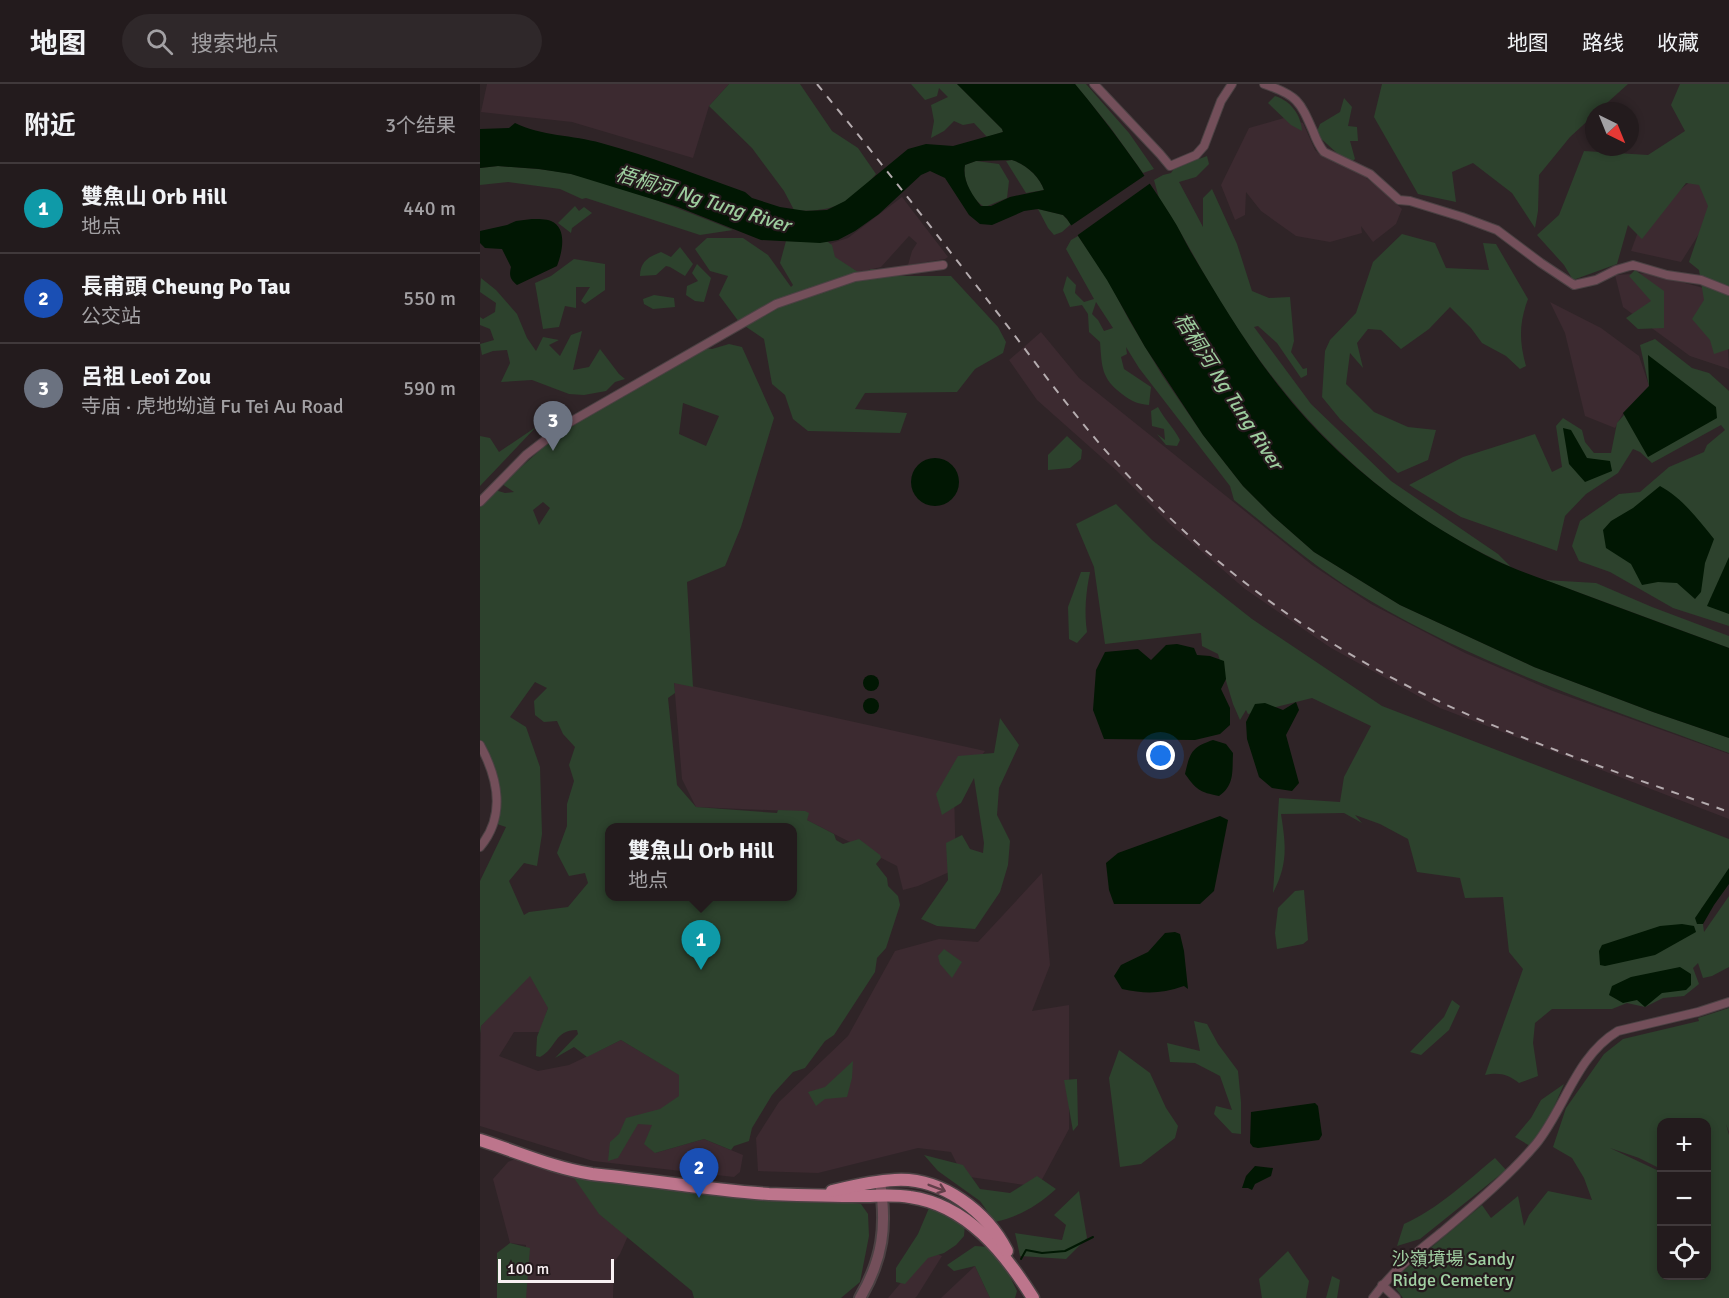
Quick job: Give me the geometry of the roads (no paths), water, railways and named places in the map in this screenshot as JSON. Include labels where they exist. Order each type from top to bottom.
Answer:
[{"type":"main road","points":[[480,1140],[540,1162],[576,1172],[747,1192],[911,1197],[952,1212],[980,1230],[1013,1267],[1033,1298]]},
{"type":"main road","points":[[818,1194],[864,1182],[909,1180],[933,1186],[960,1199],[978,1213],[1004,1246],[1013,1267]]},
{"type":"street","points":[[1094,84],[1170,166],[1196,155],[1204,146],[1221,100],[1232,84]]},
{"type":"street","points":[[1264,84],[1283,90],[1295,98],[1303,108],[1319,146],[1324,152],[1370,174],[1399,200],[1410,201],[1497,230],[1574,285],[1596,280],[1633,265],[1667,275],[1701,280],[1729,291]]},
{"type":"street","points":[[480,502],[526,455],[565,425],[782,302],[855,277],[943,265]]},
{"type":"street","points":[[480,745],[492,768],[497,804],[493,827],[480,848]]},
{"type":"street","points":[[1373,1298],[1389,1277],[1452,1224],[1528,1153],[1558,1113],[1586,1060],[1609,1037],[1618,1031],[1698,1012],[1729,1002]]},
{"type":"street","points":[[860,1298],[870,1282],[880,1255],[884,1227],[880,1182]]},
{"type":"street","points":[[1383,1285],[1396,1298]]},
{"type":"water","name":"梧桐河 Ng Tung River","points":[[957,84],[1075,84],[1149,182],[1254,353],[1300,412],[1324,438],[1405,506],[1495,560],[1729,648],[1729,738],[1534,667],[1400,605],[1314,552],[1243,486],[1203,435],[1145,347],[1107,280],[1063,215],[1038,209],[1024,211],[992,225],[980,224],[969,215],[945,178],[930,171],[921,175],[879,214],[838,240],[820,243],[761,240],[678,207],[571,174],[498,166],[480,168],[480,129],[509,128],[515,123],[546,133],[590,140],[637,154],[745,192],[752,198],[780,207],[806,211],[827,210],[845,201],[908,149],[926,144],[953,146],[1003,132]],"holes":[[[1012,160],[1036,176],[1044,190],[1010,197],[991,206],[981,206],[966,182],[965,165],[976,161]]]},
{"type":"water","points":[[532,219],[547,220],[556,224],[562,235],[561,254],[557,266],[517,285],[511,277],[511,267],[502,249],[485,248],[480,243],[480,231]]},
{"type":"water","points":[[1648,355],[1716,407],[1717,418],[1648,457],[1623,413],[1649,386]]},
{"type":"water","points":[[1563,428],[1571,430],[1587,458],[1610,461],[1612,471],[1585,482],[1569,464]]},
{"type":"water","points":[[935,458],[952,465],[959,482],[952,499],[935,506],[918,499],[911,482],[918,465]]},
{"type":"water","points":[[1660,486],[1683,503],[1714,539],[1705,563],[1701,592],[1695,599],[1677,583],[1658,582],[1642,585],[1631,564],[1606,548],[1603,530],[1611,521],[1633,508]]},
{"type":"water","points":[[1729,557],[1729,614],[1707,606]]},
{"type":"water","points":[[1177,644],[1194,648],[1197,655],[1210,656],[1224,661],[1226,679],[1221,689],[1230,708],[1230,725],[1220,734],[1195,740],[1104,739],[1093,710],[1096,670],[1105,652],[1138,649],[1151,660],[1166,645]]},
{"type":"water","points":[[871,675],[877,677],[879,683],[877,689],[871,691],[865,689],[863,683],[865,677]]},
{"type":"water","points":[[871,698],[877,700],[879,706],[877,712],[871,714],[865,712],[863,706],[865,700]]},
{"type":"water","points":[[1296,702],[1299,710],[1286,735],[1299,783],[1292,791],[1272,788],[1259,777],[1247,739],[1246,722],[1255,704],[1265,703],[1283,710]]},
{"type":"water","points":[[1213,740],[1226,744],[1233,753],[1230,782],[1219,796],[1199,790],[1185,774],[1193,751],[1200,745]]},
{"type":"water","points":[[1220,816],[1228,820],[1214,891],[1200,904],[1114,904],[1109,890],[1106,863],[1118,853]]},
{"type":"water","points":[[1729,868],[1729,884],[1703,924],[1697,924],[1695,918]]},
{"type":"water","points":[[1682,924],[1694,926],[1696,932],[1655,955],[1605,966],[1600,965],[1599,951],[1602,945],[1660,926]]},
{"type":"water","points":[[1165,933],[1180,934],[1184,951],[1188,989],[1184,986],[1168,991],[1138,992],[1122,989],[1114,976],[1121,965],[1148,952]]},
{"type":"water","points":[[1680,967],[1691,974],[1691,985],[1686,990],[1662,993],[1645,1007],[1637,1000],[1623,1003],[1609,995],[1612,986],[1631,977]]},
{"type":"water","points":[[1315,1103],[1318,1106],[1322,1135],[1319,1140],[1258,1148],[1253,1147],[1250,1143],[1251,1112]]},
{"type":"water","points":[[1255,1166],[1273,1168],[1271,1176],[1255,1184],[1252,1190],[1242,1188],[1246,1176]]},
{"type":"waterway","points":[[1021,1259],[1026,1250],[1042,1253],[1065,1251],[1093,1237]]},
{"type":"railway","points":[[817,84],[1103,448],[1165,513],[1217,560],[1302,624],[1405,685],[1450,707],[1542,745],[1729,812]]},
{"type":"place","name":"呂祖 Leoi Zou","points":[[553,451]]},
{"type":"place","name":"雙魚山 Orb Hill","points":[[701,970]]},
{"type":"place","name":"長甫頭 Cheung Po Tau","points":[[699,1198]]},
{"type":"park label","name":"沙嶺墳場 Sandy Ridge Cemetery","points":[[1453,1269]]}]
